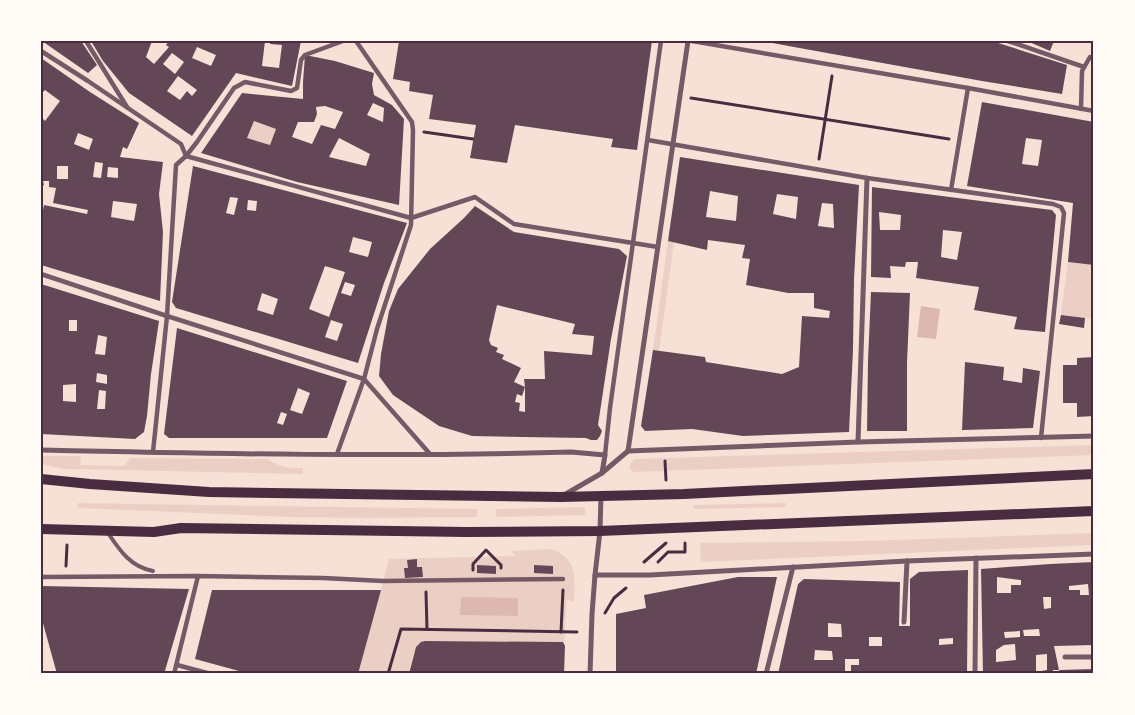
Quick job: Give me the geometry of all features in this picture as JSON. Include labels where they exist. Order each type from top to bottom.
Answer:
[{"type":"main road","points":[[41,478],[90,484],[209,492],[560,497],[684,494],[1094,474]]},
{"type":"main road","points":[[41,529],[154,532],[181,528],[456,532],[600,531],[1094,511]]},
{"type":"street","points":[[86,41],[128,108]]},
{"type":"street","points":[[153,452],[167,316],[176,165],[186,156],[234,88],[245,82],[291,91],[297,88],[301,60],[305,55],[343,41]]},
{"type":"street","points":[[337,454],[364,379],[377,329],[411,225],[412,122],[356,41]]},
{"type":"street","points":[[602,472],[662,41]]},
{"type":"street","points":[[628,451],[688,41]]},
{"type":"street","points":[[692,41],[1094,111]]},
{"type":"street","points":[[1008,41],[1084,67]]},
{"type":"street","points":[[41,51],[181,144],[186,156]]},
{"type":"street","points":[[1080,109],[1082,71],[1090,57]]},
{"type":"street","points":[[951,190],[968,88]]},
{"type":"street","points":[[648,140],[867,178],[1053,204],[1061,207],[1064,214],[1041,438]]},
{"type":"street","points":[[186,156],[411,218],[475,197],[514,224],[658,247]]},
{"type":"street","points":[[858,442],[867,178]]},
{"type":"street","points":[[41,274],[364,379],[430,454]]},
{"type":"street","points":[[560,497],[602,472],[628,451],[858,442],[1094,436]]},
{"type":"street","points":[[41,450],[337,454],[571,452],[605,455]]},
{"type":"street","points":[[590,674],[590,641],[600,531],[601,496]]},
{"type":"street","points":[[595,575],[650,575],[907,561],[1094,554]]},
{"type":"street","points":[[975,674],[976,558]]},
{"type":"street","points":[[904,622],[907,561]]},
{"type":"street","points":[[766,674],[793,567]]},
{"type":"street","points":[[174,674],[198,576]]},
{"type":"street","points":[[41,577],[198,576],[384,581],[563,579]]},
{"type":"street","points":[[1065,658],[1094,657]]},
{"type":"street","points":[[177,665],[210,674]]},
{"type":"lane","points":[[107,531],[116,546],[128,559],[135,565],[153,571]]},
{"type":"path","points":[[817,169],[832,81]]},
{"type":"path","points":[[690,98],[939,138]]},
{"type":"path","points":[[423,132],[473,138]]},
{"type":"path","points":[[65,577],[67,543]]},
{"type":"path","points":[[644,563],[666,543]]},
{"type":"path","points":[[657,564],[668,552],[685,552],[685,543]]},
{"type":"path","points":[[473,580],[472,564],[486,550],[501,565],[502,580]]},
{"type":"path","points":[[561,632],[563,579]]},
{"type":"path","points":[[425,580],[427,629]]},
{"type":"path","points":[[388,674],[401,628],[577,632]]},
{"type":"shaded area","points":[[254,121],[276,129],[270,145],[247,138]]},
{"type":"shaded area","points":[[668,241],[674,242],[659,351],[653,350]]},
{"type":"shaded area","points":[[1068,262],[1094,265],[1094,319],[1061,315]]},
{"type":"shaded area","points":[[921,306],[940,309],[936,339],[917,337]]},
{"type":"shaded area","points":[[1094,445],[1094,455],[634,472],[630,469],[630,464],[634,459]]},
{"type":"shaded area","points":[[41,456],[81,456],[80,465],[124,466],[130,458],[268,459],[285,467],[303,468],[303,474],[67,469],[41,463]]},
{"type":"shaded area","points":[[78,503],[477,509],[477,517],[290,517],[78,508]]},
{"type":"shaded area","points":[[786,503],[786,507],[694,509],[694,505]]},
{"type":"shaded area","points":[[585,507],[585,515],[496,517],[496,509]]},
{"type":"shaded area","points":[[1094,533],[1094,545],[701,562],[700,543],[865,541]]},
{"type":"shaded area","points":[[551,549],[566,558],[573,570],[574,577],[574,602],[567,599],[564,644],[561,642],[423,641],[415,651],[409,674],[358,674],[389,559],[515,556],[511,551]]},
{"type":"shaded area","points":[[461,597],[518,598],[518,616],[460,615]]},
{"type":"building","points":[[42,41],[81,41],[97,65],[88,73]]},
{"type":"building","points":[[91,41],[152,41],[146,57],[154,64],[169,47],[166,45],[169,41],[265,41],[262,66],[279,68],[282,45],[270,44],[271,41],[301,41],[292,86],[236,73],[192,136],[129,93],[103,61]],"holes":[[[197,47],[216,55],[211,66],[192,58]],[[172,53],[184,62],[175,74],[163,64]],[[178,76],[197,90],[192,96],[187,91],[180,100],[167,91]]]},
{"type":"building","points":[[399,41],[652,41],[637,150],[611,147],[613,139],[515,125],[507,163],[470,158],[476,125],[429,119],[433,95],[409,91],[410,82],[393,79]]},
{"type":"building","points":[[767,41],[992,41],[1067,65],[1062,94]]},
{"type":"building","points":[[1027,41],[1054,41],[1050,51]]},
{"type":"building","points":[[305,55],[335,61],[374,73],[372,84],[374,95],[392,105],[404,119],[399,205],[297,182],[201,153],[242,93],[303,99]],"holes":[[[373,103],[384,108],[383,122],[385,123],[367,115]],[[325,106],[343,112],[335,129],[321,125],[312,144],[292,137],[298,122],[314,122],[317,114],[316,107]],[[254,121],[276,129],[270,145],[247,138]],[[339,138],[370,154],[366,166],[329,157]]]},
{"type":"building","points":[[41,58],[139,123],[127,149],[123,147],[120,157],[163,162],[159,194],[163,232],[160,301],[41,265],[41,221],[44,205],[87,214],[88,210],[53,203],[56,188],[49,187],[49,181],[43,181],[44,185],[41,186],[41,117],[45,121],[60,101],[45,90],[41,94]],"holes":[[[78,133],[93,139],[89,150],[74,144]],[[95,162],[103,163],[101,178],[93,177]],[[57,166],[68,166],[68,179],[57,179]],[[108,167],[118,168],[118,178],[107,177]],[[113,201],[137,204],[134,221],[111,217]]]},
{"type":"building","points":[[982,102],[1094,122],[1094,153],[1091,166],[1094,167],[1094,265],[1068,262],[1073,203],[967,186]],"holes":[[[1026,138],[1042,140],[1038,166],[1022,164]]]},
{"type":"building","points":[[680,157],[859,185],[849,432],[743,436],[692,429],[645,431],[641,426],[653,350],[705,357],[706,362],[782,374],[799,367],[802,316],[829,318],[830,311],[814,308],[814,293],[788,293],[746,285],[750,259],[742,258],[745,245],[708,240],[707,250],[668,241]],"holes":[[[710,191],[738,196],[736,221],[706,217]],[[777,194],[798,197],[796,219],[773,214]],[[822,203],[833,204],[834,228],[818,226]]]},
{"type":"building","points":[[193,166],[407,223],[384,283],[358,363],[176,308],[172,302]],"holes":[[[230,197],[238,198],[234,215],[226,213]],[[248,200],[257,201],[256,211],[247,210]],[[353,237],[372,242],[368,257],[349,252]],[[325,266],[345,272],[329,317],[309,309]],[[345,282],[355,285],[351,296],[341,293]],[[262,293],[278,299],[273,315],[257,310]],[[331,320],[343,324],[337,341],[325,337]]]},
{"type":"building","points":[[872,187],[1052,210],[1056,215],[1045,332],[1014,329],[1017,317],[974,310],[979,287],[916,278],[918,262],[906,262],[905,267],[890,266],[891,278],[871,277]],"holes":[[[879,212],[901,215],[900,230],[880,230]],[[943,230],[962,232],[957,260],[941,257]]]},
{"type":"building","points":[[475,206],[514,232],[619,249],[627,256],[611,339],[598,425],[602,431],[597,440],[586,438],[472,436],[439,426],[393,395],[379,376],[389,311],[398,289],[430,249]],"holes":[[[497,305],[575,324],[572,334],[594,336],[592,355],[544,351],[545,379],[524,379],[525,387],[514,382],[521,368],[502,359],[504,355],[496,352],[498,348],[491,345],[489,340]],[[525,387],[525,412],[519,411],[520,403],[515,402],[517,394],[522,396]]]},
{"type":"building","points":[[41,284],[159,321],[144,432],[135,439],[41,434]],"holes":[[[69,320],[77,320],[77,331],[69,331]],[[98,335],[107,337],[105,355],[95,354]],[[97,373],[107,375],[107,384],[96,382]],[[76,384],[76,402],[63,401],[63,385]],[[99,390],[106,391],[105,409],[97,409]]]},
{"type":"building","points":[[871,292],[910,293],[907,431],[867,431]]},
{"type":"building","points":[[1061,315],[1085,318],[1084,328],[1059,324]]},
{"type":"building","points":[[177,328],[347,381],[327,438],[169,438],[164,434]],"holes":[[[298,388],[310,393],[302,414],[290,410]],[[281,412],[287,414],[283,425],[277,423]]]},
{"type":"building","points":[[1094,357],[1094,416],[1077,417],[1077,403],[1063,403],[1063,365],[1077,365],[1077,358]]},
{"type":"building","points":[[965,362],[1004,367],[1003,380],[1022,383],[1023,368],[1040,371],[1033,428],[962,430]]},
{"type":"building","points":[[417,559],[417,567],[422,567],[423,577],[405,578],[404,568],[408,568],[407,560]]},
{"type":"building","points":[[1094,562],[1094,645],[1054,646],[1059,670],[1053,670],[1053,674],[983,674],[981,569]],"holes":[[[997,577],[1021,580],[1021,585],[1011,585],[1011,593],[997,593]],[[1088,584],[1089,595],[1080,595],[1080,590],[1069,590],[1069,586]],[[1043,597],[1051,597],[1051,608],[1044,609]],[[1039,629],[1040,636],[1024,636],[1023,630]],[[1020,631],[1020,637],[1005,638],[1004,632]],[[1015,644],[1016,660],[996,662],[996,650],[1004,645]],[[1047,654],[1047,670],[1036,672],[1036,655]]]},
{"type":"building","points":[[477,565],[496,566],[496,574],[477,573]]},
{"type":"building","points":[[534,565],[553,566],[553,574],[534,573]]},
{"type":"building","points":[[968,570],[967,674],[851,674],[851,665],[859,665],[859,659],[845,659],[845,674],[778,674],[798,584],[804,579],[900,582],[899,626],[910,626],[910,579],[919,572]],"holes":[[[828,623],[841,624],[842,637],[828,637]],[[869,637],[882,637],[882,646],[869,646]],[[953,638],[953,644],[939,645],[939,639]],[[815,650],[832,651],[833,660],[814,660]]]},
{"type":"building","points":[[738,577],[777,577],[756,674],[616,674],[616,614],[646,608],[644,595]]},
{"type":"building","points":[[41,586],[189,589],[164,674],[57,674],[41,616]]},
{"type":"building","points":[[212,590],[381,590],[358,674],[250,674],[195,659]]},
{"type":"building","points":[[425,641],[563,642],[565,646],[564,674],[409,674],[416,647]]},
{"type":"building","points":[[1094,669],[1094,674],[1061,674],[1059,670]]}]
